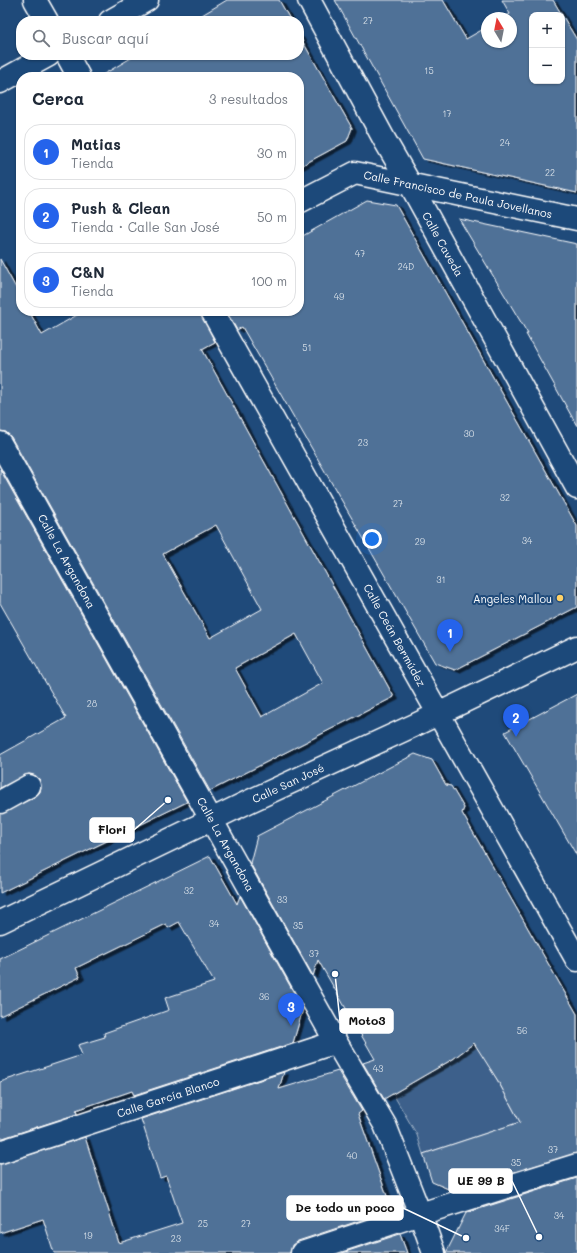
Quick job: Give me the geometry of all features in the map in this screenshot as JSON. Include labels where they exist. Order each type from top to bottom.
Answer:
[{"type":"street","points":[[35,0],[44,16]]},
{"type":"street","points":[[119,16],[147,0]]},
{"type":"street","name":"Calle Caveda","points":[[309,0],[577,488]]},
{"type":"street","points":[[18,72],[40,60]]},
{"type":"street","points":[[71,60],[77,72]]},
{"type":"street","points":[[0,82],[16,73]]},
{"type":"street","name":"Calle Francisco de Paula Jovellanos","points":[[304,199],[355,172],[577,219]]},
{"type":"street","name":"Calle Ceán Bermúdez","points":[[215,316],[577,960]]},
{"type":"street","name":"Calle La Argandona","points":[[0,443],[336,1042],[385,1124],[434,1253]]},
{"type":"street","name":"Calle San José","points":[[0,922],[212,819],[577,647]]},
{"type":"street","points":[[0,802],[29,786]]},
{"type":"street","name":"Calle García Blanco","points":[[0,1152],[336,1042]]},
{"type":"street","points":[[302,1253],[577,1165]]},
{"type":"shaded area","points":[[476,1041],[520,1122],[423,1154],[417,1135],[393,1094]]},
{"type":"building","points":[[227,0],[279,0],[288,16],[200,16]]},
{"type":"building","points":[[335,0],[443,0],[466,39],[481,30],[481,48],[517,48],[517,12],[509,12],[502,0],[553,0],[560,12],[529,12],[529,84],[565,84],[565,20],[577,40],[577,193],[423,159]]},
{"type":"building","points":[[304,44],[352,128],[347,141],[304,164],[304,72],[107,72],[128,60],[304,60]]},
{"type":"building","points":[[367,200],[396,205],[577,526],[577,607],[455,670],[435,663],[242,327],[237,330],[229,316],[304,316],[304,235]]},
{"type":"building","points":[[459,219],[577,244],[577,426],[526,334],[528,334]]},
{"type":"building","points":[[0,259],[16,288],[16,316],[32,316],[42,335],[75,316],[202,316],[215,342],[202,349],[394,697],[210,791],[11,437],[6,432],[0,431]],"holes":[[[216,525],[262,609],[210,638],[163,554]],[[296,634],[323,683],[262,717],[235,668]]]},
{"type":"building","points":[[0,469],[187,802],[0,893],[0,814],[35,797],[40,792],[41,786],[40,780],[36,776],[29,774],[0,788],[0,755],[66,718],[0,603]]},
{"type":"building","points":[[577,694],[577,856],[505,732]]},
{"type":"building","points":[[415,754],[432,760],[446,785],[451,786],[464,808],[462,813],[577,1014],[577,1153],[453,1191],[432,1182],[423,1154],[520,1122],[498,1081],[474,1043],[453,1059],[384,1099],[363,1063],[375,1059],[318,960],[313,976],[250,863],[257,836]]},
{"type":"building","points":[[210,856],[237,904],[240,896],[303,1009],[293,1043],[134,1095],[132,1091],[76,1110],[77,1114],[0,1139],[0,1082],[82,1055],[78,1045],[105,1037],[104,1033],[169,1010],[165,998],[214,982],[179,922],[168,928],[166,924],[76,968],[80,977],[0,1016],[0,959]]},
{"type":"building","points":[[338,1071],[362,1111],[358,1114],[392,1210],[298,1241],[292,1245],[290,1253],[54,1253],[43,1219],[0,1233],[0,1164],[85,1137],[119,1243],[182,1223],[166,1176],[160,1178],[141,1119],[284,1072],[279,1089]]},
{"type":"building","points":[[577,1178],[577,1253],[446,1253],[466,1213]]},
{"type":"building","points":[[400,1234],[407,1253],[342,1253]]},
{"type":"place","name":"Angeles Mallou","points":[[560,598]]},
{"type":"place","name":"Matias","points":[[450,652]]},
{"type":"place","name":"Push & Clean","points":[[516,737]]},
{"type":"place","name":"Flori","points":[[168,800]]},
{"type":"place","name":"Moto3","points":[[335,974]]},
{"type":"place","name":"C&N","points":[[291,1026]]},
{"type":"place","name":"UE 99 B","points":[[539,1237]]},
{"type":"place","name":"De todo un poco","points":[[466,1238]]}]
